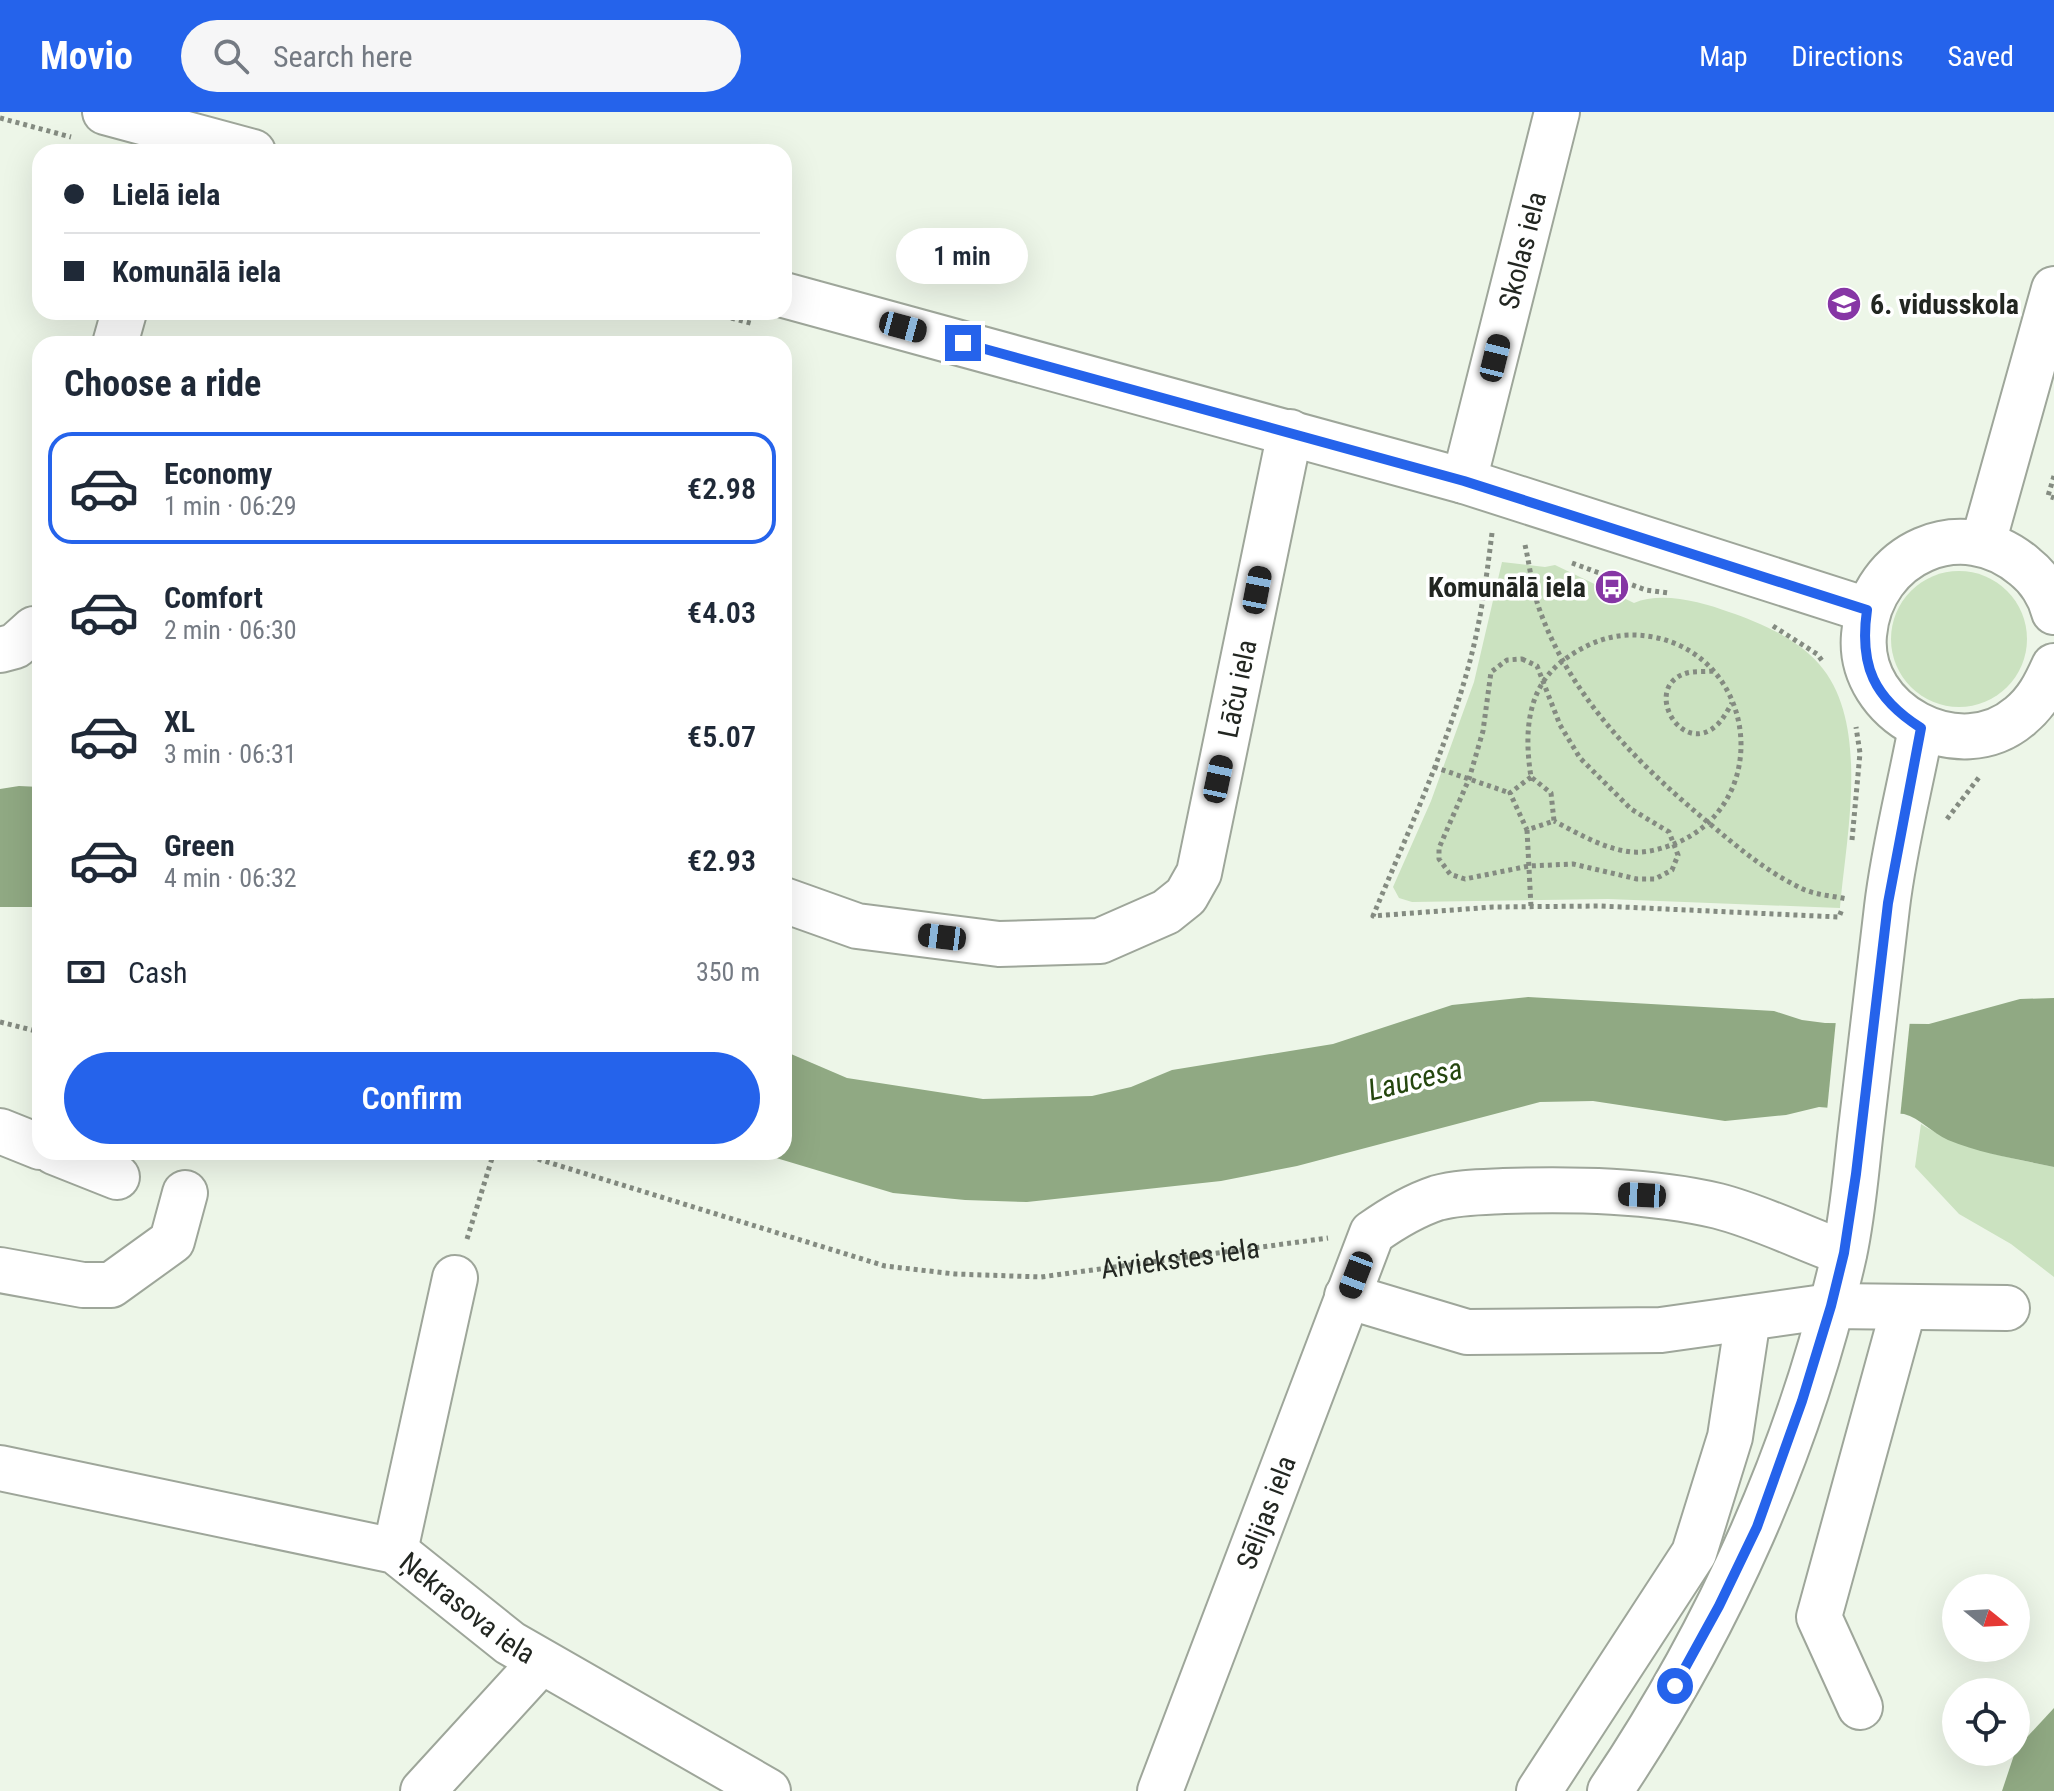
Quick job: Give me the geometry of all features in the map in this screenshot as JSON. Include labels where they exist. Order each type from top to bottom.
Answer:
[{"type":"street","name":"Skolas iela","points":[[1464,481],[1557,112]]},
{"type":"street","points":[[88,124],[176,132],[222,144]]},
{"type":"street","points":[[1983,543],[2054,289]]},
{"type":"street","points":[[792,297],[1464,481],[1867,610]]},
{"type":"street","name":"Lāču iela","points":[[792,903],[857,926],[999,944],[1100,941],[1166,912],[1186,896],[1199,873],[1290,432]]},
{"type":"street","points":[[2054,612],[2052,602],[2035,575],[2012,555],[1983,543],[1954,541],[1925,548],[1900,562],[1880,584],[1867,610],[1863,638],[1867,666],[1879,692],[1897,713],[1921,728],[1954,736],[1987,733],[2018,718],[2041,694],[2054,666]]},
{"type":"street","points":[[1610,1791],[1645,1739],[1719,1606],[1757,1527],[1802,1401],[1831,1306],[1844,1253],[1856,1174],[1888,903],[1921,728]]},
{"type":"street","points":[[0,1131],[32,1144]]},
{"type":"street","points":[[74,1160],[117,1177]]},
{"type":"street","points":[[1372,1233],[1403,1211],[1440,1197],[1526,1190],[1599,1193],[1642,1195],[1720,1207],[1760,1219],[1844,1253]]},
{"type":"street","points":[[0,1270],[83,1285],[111,1285],[172,1241],[185,1193]]},
{"type":"street","name":"Sēlijas iela","points":[[1160,1791],[1372,1233]]},
{"type":"street","points":[[395,1551],[455,1278]]},
{"type":"street","points":[[1347,1296],[1467,1332],[1661,1330],[1831,1306],[2007,1308]]},
{"type":"street","points":[[1860,1707],[1819,1617],[1904,1307]]},
{"type":"street","points":[[1539,1791],[1694,1553],[1730,1437],[1748,1318]]},
{"type":"street","name":"Ņekrasova iela","points":[[0,1468],[395,1551],[510,1643],[768,1791]]},
{"type":"street","points":[[423,1791],[541,1662]]},
{"type":"path","points":[[0,118],[88,124]]},
{"type":"path","points":[[2054,476],[2048,496],[2054,498]]},
{"type":"path","points":[[1493,526],[1485,596],[1472,655],[1434,767],[1373,916],[1426,910],[1531,907],[1706,909],[1839,917],[1847,899],[1848,885]]},
{"type":"path","points":[[1539,550],[1525,545],[1539,609],[1585,697],[1617,738],[1668,790],[1757,864],[1808,891],[1847,899]]},
{"type":"path","points":[[1565,560],[1646,590],[1674,593]]},
{"type":"path","points":[[1771,625],[1817,654],[1828,668]]},
{"type":"path","points":[[1527,830],[1554,821],[1612,849],[1636,852],[1687,839],[1709,823],[1726,801],[1738,775],[1743,748],[1733,702],[1715,671],[1692,652],[1669,640],[1641,635],[1613,636],[1586,645],[1563,660],[1544,682],[1533,704],[1526,730],[1531,777],[1551,793],[1554,821]]},
{"type":"path","points":[[1522,659],[1537,666],[1544,682],[1560,725],[1580,758],[1631,809],[1669,832],[1678,855],[1672,870],[1655,879],[1637,879],[1573,864],[1529,866],[1465,879],[1450,874],[1439,859],[1439,848],[1469,779],[1483,731],[1491,672],[1507,660],[1522,659]]},
{"type":"path","points":[[1715,671],[1687,673],[1671,685],[1666,704],[1673,722],[1691,733],[1710,730],[1733,702]]},
{"type":"path","points":[[1852,841],[1860,753],[1855,724]]},
{"type":"path","points":[[1944,822],[1988,765]]},
{"type":"path","points":[[1434,767],[1510,793],[1527,830],[1531,907]]},
{"type":"path","points":[[1510,793],[1531,777]]},
{"type":"path","points":[[0,1022],[32,1030]]},
{"type":"path","points":[[455,1278],[492,1160]]},
{"type":"path","name":"Aiviekstes iela","points":[[541,1160],[885,1266],[955,1274],[1041,1277],[1372,1233]]},
{"type":"shaded area","points":[[1502,562],[1545,567],[1555,565],[1634,603],[1669,598],[1707,605],[1765,626],[1789,639],[1819,664],[1835,688],[1845,717],[1850,748],[1850,815],[1840,908],[1608,899],[1412,902],[1399,898],[1393,887],[1431,801],[1474,682]]},
{"type":"shaded area","points":[[1959,571],[1985,576],[2007,591],[2022,613],[2027,639],[2022,665],[2007,687],[1985,702],[1959,707],[1933,702],[1911,687],[1896,665],[1891,639],[1896,613],[1911,591],[1933,576]]},
{"type":"shaded area","points":[[1921,1124],[1969,1146],[2054,1167],[2054,1277],[2011,1244],[1959,1214],[1915,1167]]},
{"type":"water","points":[[32,787],[32,907],[0,907],[0,789]]},
{"type":"water","name":"Laucesa","points":[[1528,997],[1774,1011],[1825,1023],[1929,1024],[2020,999],[2054,998],[2054,1167],[1961,1145],[1904,1114],[1819,1107],[1786,1115],[1725,1121],[1593,1101],[1540,1102],[1297,1166],[1221,1181],[1027,1202],[893,1193],[783,1160],[792,1160],[792,1054],[847,1078],[983,1099],[1092,1096],[1131,1087],[1172,1070],[1333,1044],[1452,1005]]},
{"type":"water","points":[[2054,1708],[2054,1791],[2002,1791],[2010,1766],[2030,1766],[2030,1734]]},
{"type":"pier","points":[[1836,1020],[1910,1020],[1900,1118],[1827,1111]]},
{"type":"place","name":"6. vidusskola","points":[[1844,304]]},
{"type":"place","name":"Komunālā iela","points":[[1612,587]]},
{"type":"route","points":[[963,343],[1464,481],[1867,610],[1863,638],[1867,666],[1879,692],[1897,713],[1921,728],[1888,903],[1844,1253],[1802,1401],[1757,1527],[1719,1606],[1675,1686]]}]
